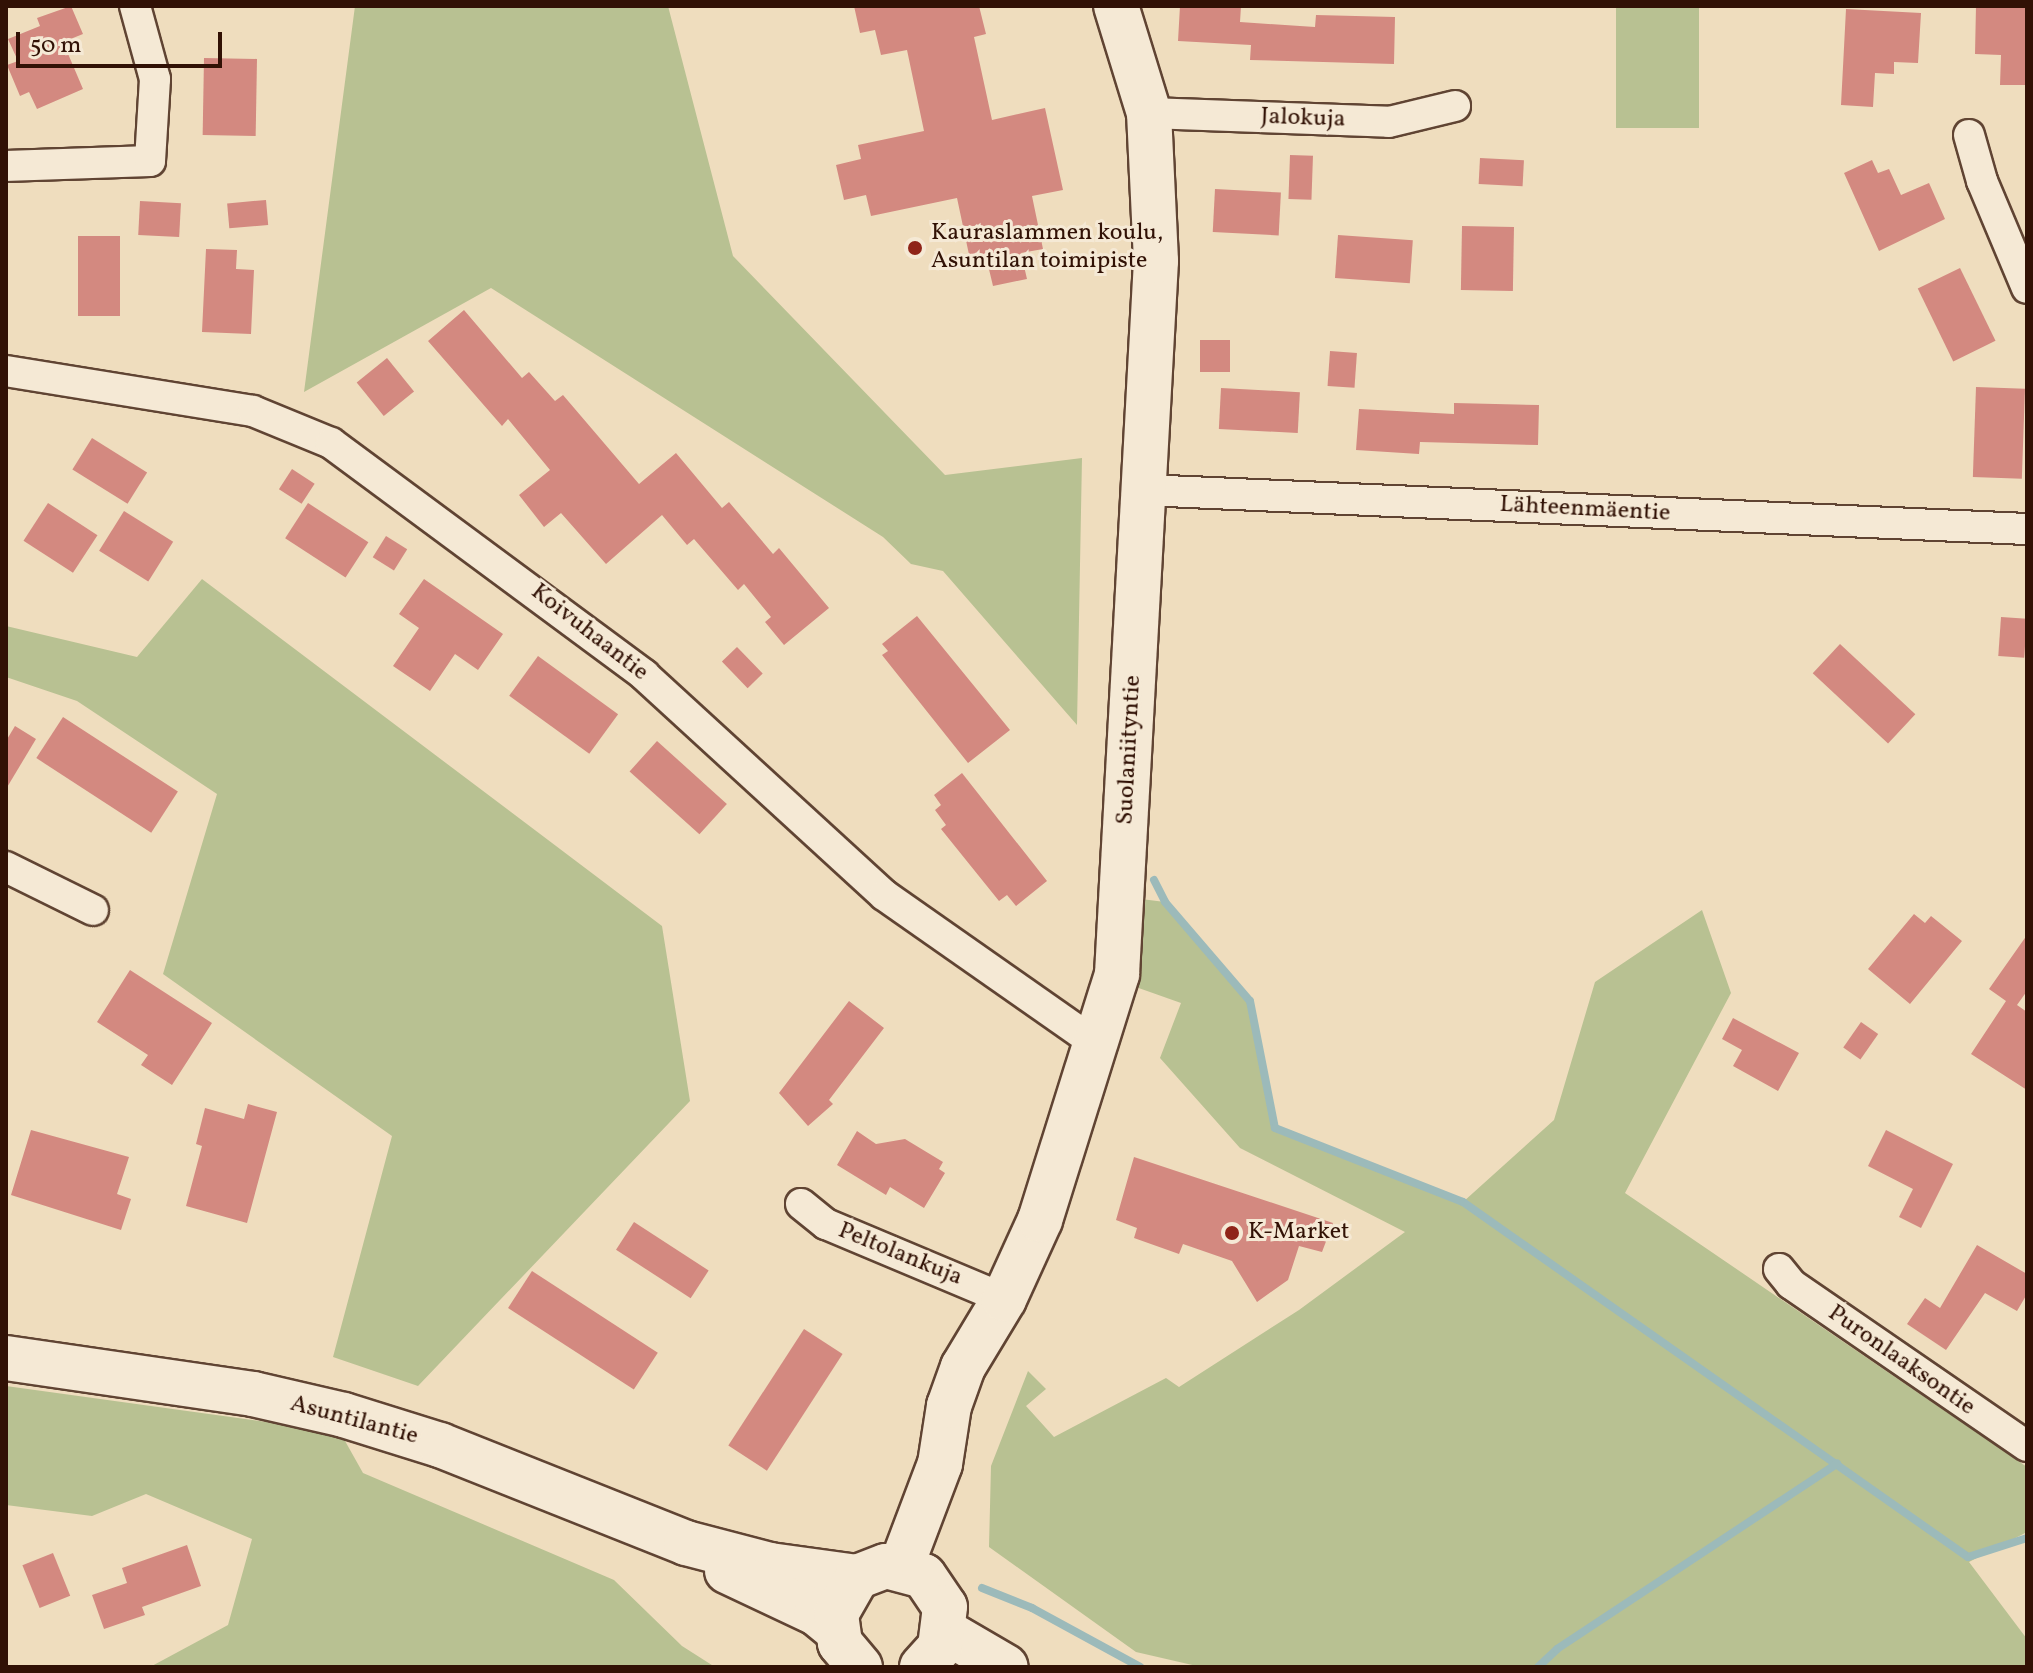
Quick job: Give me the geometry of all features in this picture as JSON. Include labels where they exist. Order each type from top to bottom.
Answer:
[{"type":"street","points":[[6,166],[150,161],[155,79],[135,6]]},
{"type":"street","name":"Suolaniityntie","points":[[917,1576],[946,1511],[947,1483],[940,1464],[949,1406],[963,1367],[1004,1299],[1040,1220],[1117,974],[1156,261],[1149,113],[1116,6]]},
{"type":"street","name":"Jalokuja","points":[[1149,113],[1389,122],[1455,106]]},
{"type":"street","points":[[1969,135],[1982,181],[2027,288]]},
{"type":"street","name":"Koivuhaantie","points":[[6,371],[253,411],[331,443],[644,675],[884,895],[1097,1044]]},
{"type":"street","name":"Lähteenmäentie","points":[[1144,490],[2027,529]]},
{"type":"street","points":[[6,867],[93,910]]},
{"type":"street","name":"Peltolankuja","points":[[801,1204],[826,1224],[1004,1299]]},
{"type":"street","name":"Puronlaaksontie","points":[[1779,1269],[1791,1284],[2027,1446]]},
{"type":"street","name":"Asuntilantie","points":[[6,1358],[253,1394],[344,1415],[440,1445],[686,1543],[770,1565],[857,1577]]},
{"type":"street","name":"Asuntilantie","points":[[686,1543],[836,1629]]},
{"type":"street","points":[[860,1667],[848,1656],[836,1629],[840,1600],[857,1577],[886,1566],[917,1576],[945,1607],[946,1632],[940,1647],[922,1667]]},
{"type":"street","points":[[946,1632],[1006,1667]]},
{"type":"green space","points":[[355,6],[668,6],[733,256],[945,475],[1082,458],[1077,725],[943,571],[911,564],[883,537],[491,288],[304,392]]},
{"type":"green space","points":[[1616,6],[1699,6],[1699,128],[1616,128]]},
{"type":"green space","points":[[202,579],[662,926],[690,1101],[418,1386],[333,1357],[392,1136],[163,974],[217,794],[77,701],[6,677],[6,626],[137,657]]},
{"type":"green space","points":[[1141,899],[1165,902],[1250,1001],[1275,1128],[1463,1202],[1554,1120],[1595,982],[1702,910],[1731,993],[1625,1193],[2027,1467],[2027,1532],[1969,1562],[2027,1639],[2027,1667],[1201,1667],[1136,1652],[989,1547],[991,1466],[1028,1371],[1046,1389],[1026,1406],[1054,1437],[1166,1378],[1179,1387],[1299,1310],[1405,1232],[1240,1148],[1160,1058],[1181,1003],[1133,986]]},
{"type":"green space","points":[[6,1386],[340,1432],[363,1473],[614,1580],[682,1646],[715,1667],[150,1667],[228,1625],[252,1539],[146,1494],[92,1516],[6,1505]]},
{"type":"building","points":[[71,6],[83,34],[63,42],[83,89],[37,109],[29,92],[20,96],[7,65],[18,61],[8,39],[40,26],[37,18]]},
{"type":"building","points":[[854,6],[979,6],[986,34],[974,37],[992,120],[1045,108],[1063,190],[1032,196],[1043,249],[1021,253],[1027,279],[993,286],[987,261],[971,264],[957,198],[871,216],[866,195],[844,200],[836,165],[861,159],[858,145],[924,131],[907,50],[881,55],[875,30],[860,33]]},
{"type":"building","points":[[1180,6],[1241,6],[1240,22],[1315,27],[1316,15],[1395,17],[1394,64],[1250,60],[1251,45],[1178,41]]},
{"type":"building","points":[[1976,6],[2027,6],[2027,85],[2000,85],[2001,55],[1975,54]]},
{"type":"building","points":[[1846,9],[1921,13],[1918,63],[1894,62],[1894,74],[1875,73],[1873,107],[1841,105]]},
{"type":"building","points":[[204,58],[257,59],[256,136],[203,135]]},
{"type":"building","points":[[1290,155],[1313,156],[1311,200],[1288,199]]},
{"type":"building","points":[[1480,158],[1524,160],[1523,186],[1479,184]]},
{"type":"building","points":[[1872,160],[1878,173],[1889,169],[1901,195],[1929,183],[1945,219],[1879,251],[1844,173]]},
{"type":"building","points":[[1215,189],[1281,192],[1279,235],[1213,232]]},
{"type":"building","points":[[266,200],[268,225],[229,228],[227,203]]},
{"type":"building","points":[[140,201],[181,203],[179,237],[138,235]]},
{"type":"building","points":[[1462,226],[1514,227],[1513,291],[1461,290]]},
{"type":"building","points":[[1338,235],[1413,240],[1410,283],[1335,278]]},
{"type":"building","points":[[78,236],[120,236],[120,316],[78,316]]},
{"type":"building","points":[[206,249],[237,250],[236,269],[254,270],[251,334],[202,332]]},
{"type":"building","points":[[1960,268],[1996,341],[1953,361],[1918,289]]},
{"type":"building","points":[[464,310],[522,378],[529,372],[555,401],[563,395],[639,484],[676,453],[722,508],[729,502],[773,554],[779,548],[829,608],[784,645],[765,622],[771,617],[744,584],[738,590],[694,539],[687,545],[662,515],[606,564],[561,513],[544,527],[519,495],[550,470],[508,419],[502,426],[428,341]]},
{"type":"building","points":[[1200,340],[1230,340],[1230,372],[1200,372]]},
{"type":"building","points":[[1330,351],[1357,353],[1354,388],[1328,386]]},
{"type":"building","points":[[387,358],[414,391],[384,416],[357,383]]},
{"type":"building","points":[[1976,387],[2025,389],[2022,479],[1973,477]]},
{"type":"building","points":[[1221,388],[1300,392],[1298,433],[1219,429]]},
{"type":"building","points":[[1454,403],[1539,405],[1538,445],[1420,442],[1419,454],[1356,450],[1359,409],[1454,414]]},
{"type":"building","points":[[92,438],[147,472],[128,504],[72,469]]},
{"type":"building","points":[[292,469],[315,484],[302,504],[279,489]]},
{"type":"building","points":[[48,503],[97,535],[73,573],[23,541]]},
{"type":"building","points":[[308,503],[368,542],[346,577],[285,538]]},
{"type":"building","points":[[124,511],[173,542],[148,582],[99,551]]},
{"type":"building","points":[[386,536],[407,549],[394,570],[373,557]]},
{"type":"building","points":[[424,579],[503,634],[478,670],[455,654],[430,691],[393,666],[419,628],[399,614]]},
{"type":"building","points":[[917,616],[1010,730],[968,763],[882,655],[888,651],[882,644]]},
{"type":"building","points":[[2001,617],[2027,619],[2024,658],[1998,656]]},
{"type":"building","points":[[1840,644],[1915,714],[1888,743],[1813,673]]},
{"type":"building","points":[[737,647],[763,674],[748,688],[722,662]]},
{"type":"building","points":[[538,656],[618,714],[589,754],[509,696]]},
{"type":"building","points":[[63,717],[178,792],[151,833],[36,758]]},
{"type":"building","points":[[15,726],[36,739],[6,789],[6,741]]},
{"type":"building","points":[[657,741],[727,804],[699,834],[630,771]]},
{"type":"building","points":[[962,773],[1047,881],[1016,906],[1007,895],[999,901],[941,829],[946,825],[935,810],[941,805],[934,795]]},
{"type":"building","points":[[1914,914],[1925,923],[1931,916],[1962,941],[1910,1004],[1868,969]]},
{"type":"building","points":[[2027,935],[2027,991],[2017,1005],[2027,1012],[2027,1090],[1971,1054],[2006,1001],[1989,989]]},
{"type":"building","points":[[130,970],[212,1023],[172,1085],[141,1065],[148,1055],[97,1022]]},
{"type":"building","points":[[849,1001],[884,1028],[829,1100],[833,1104],[808,1126],[779,1093]]},
{"type":"building","points":[[1733,1018],[1799,1053],[1778,1091],[1733,1066],[1742,1050],[1722,1039]]},
{"type":"building","points":[[1861,1022],[1878,1034],[1860,1059],[1843,1047]]},
{"type":"building","points":[[248,1104],[277,1112],[247,1223],[186,1206],[202,1146],[196,1144],[205,1108],[244,1119]]},
{"type":"building","points":[[31,1130],[129,1157],[117,1194],[131,1199],[121,1230],[11,1195]]},
{"type":"building","points":[[1886,1130],[1953,1164],[1921,1228],[1899,1217],[1913,1189],[1868,1166]]},
{"type":"building","points":[[857,1131],[876,1144],[905,1139],[943,1162],[939,1169],[945,1173],[924,1208],[890,1187],[886,1195],[837,1165]]},
{"type":"building","name":"K-Market","points":[[1134,1157],[1333,1223],[1322,1252],[1299,1246],[1288,1280],[1257,1302],[1232,1261],[1183,1244],[1179,1254],[1134,1238],[1137,1228],[1116,1220]]},
{"type":"building","points":[[634,1222],[709,1270],[691,1298],[616,1250]]},
{"type":"building","points":[[1977,1245],[2027,1274],[2027,1294],[2017,1311],[1985,1293],[1946,1350],[1907,1324],[1925,1298],[1940,1308]]},
{"type":"building","points":[[532,1271],[658,1353],[634,1390],[508,1308]]},
{"type":"building","points":[[804,1329],[843,1354],[767,1471],[728,1446]]},
{"type":"building","points":[[187,1545],[201,1586],[142,1607],[145,1615],[104,1629],[92,1595],[127,1583],[122,1568]]},
{"type":"building","points":[[53,1553],[70,1596],[40,1608],[22,1565]]},
{"type":"waterway","points":[[1154,880],[1165,902],[1250,1001],[1275,1128],[1463,1202],[1968,1557],[2027,1538]]},
{"type":"waterway","points":[[1538,1667],[1557,1649],[1837,1464]]},
{"type":"waterway","points":[[982,1588],[1032,1608],[1140,1667]]},
{"type":"place","name":"Kauraslammen koulu, Asuntilan toimipiste","points":[[915,248]]},
{"type":"place","name":"K-Market","points":[[1232,1233]]}]
